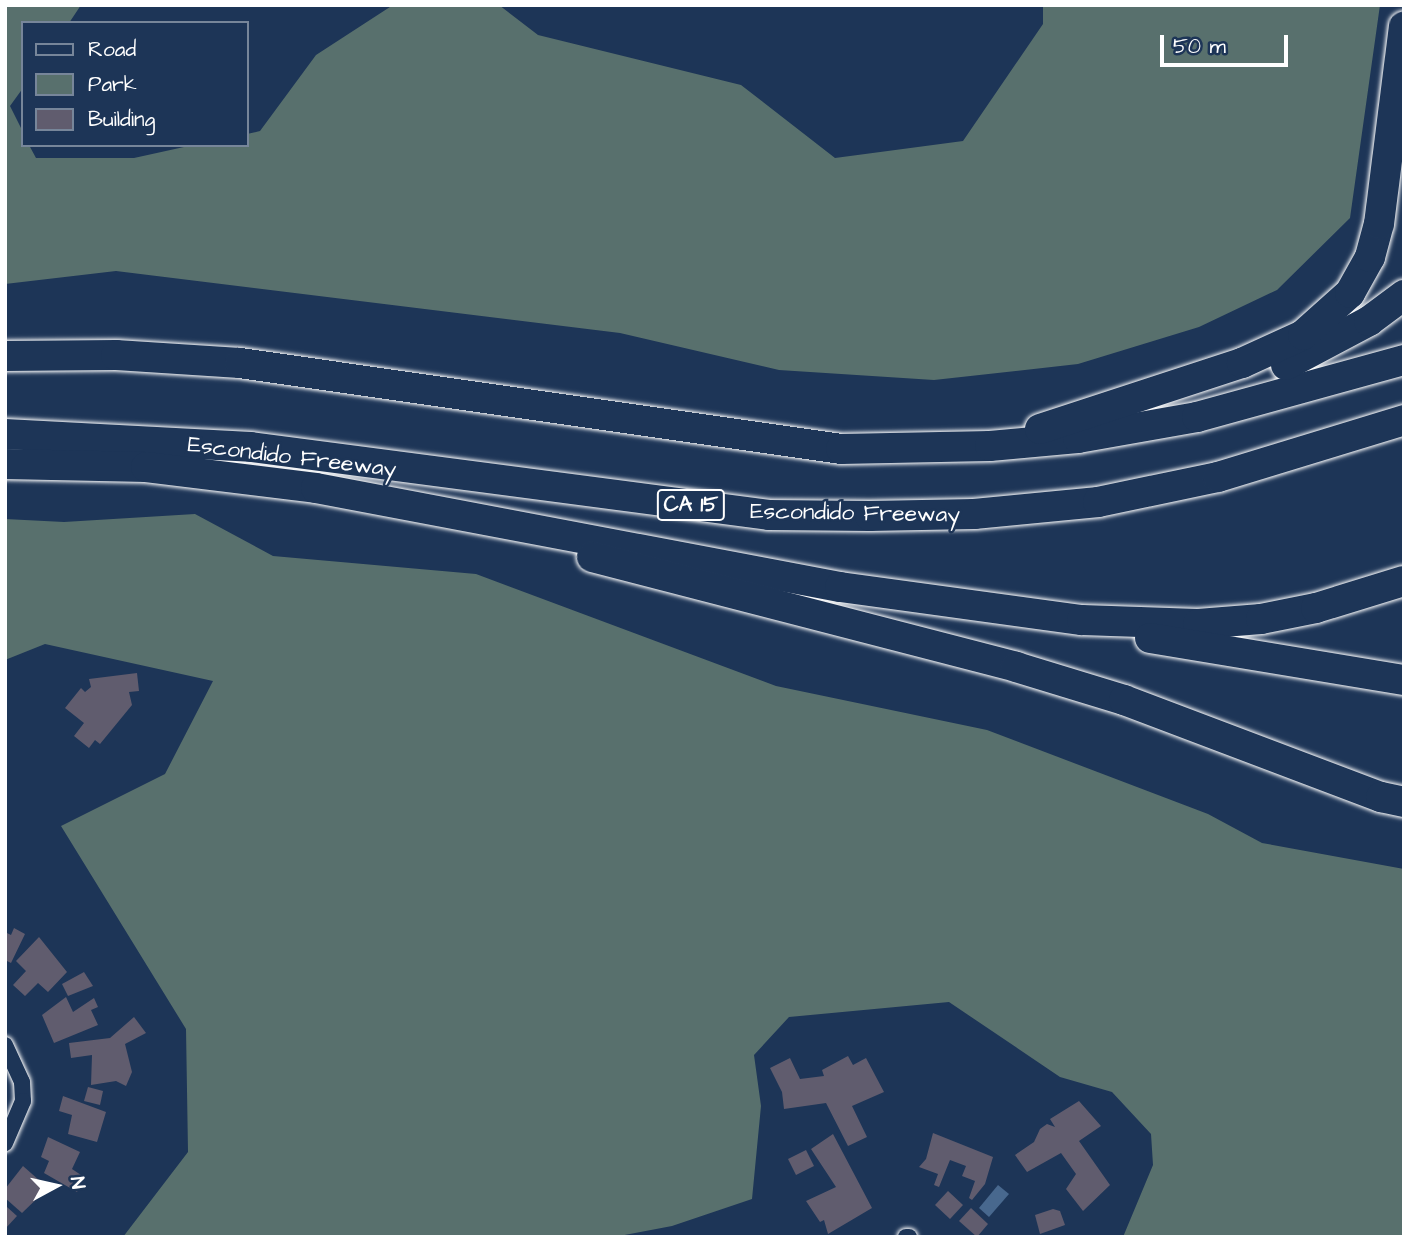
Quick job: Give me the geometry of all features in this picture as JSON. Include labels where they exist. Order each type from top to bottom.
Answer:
[{"type":"highway","points":[[990,446],[1242,363],[1303,335],[1350,293],[1370,257],[1379,224],[1404,27]]},
{"type":"highway","points":[[1112,405],[1206,392],[1247,380],[1290,363],[1369,321],[1404,295]]},
{"type":"highway","points":[[5,356],[116,355],[240,363],[841,449],[990,446],[1079,438],[1197,417],[1366,373],[1404,360]]},
{"type":"highway","name":"Escondido Freeway","points":[[5,434],[251,447],[769,515],[870,516],[974,514],[1098,502],[1219,477],[1404,420]]},
{"type":"highway","points":[[5,464],[146,467],[316,488],[840,587],[1082,620],[1174,624],[1250,620],[1316,608],[1396,584]]},
{"type":"highway","points":[[475,519],[539,543],[1028,670],[1125,700],[1381,797],[1404,802]]},
{"type":"highway","points":[[1082,620],[1155,639],[1400,680]]},
{"type":"street","points":[[5,1045],[22,1082],[23,1101],[5,1143]]},
{"type":"green space","points":[[5,5],[81,5],[70,21],[21,21],[21,91],[10,106],[21,128],[21,147],[30,147],[36,158],[134,158],[184,147],[248,147],[248,134],[260,131],[316,55],[393,5],[499,5],[538,35],[741,85],[835,158],[963,141],[1043,24],[1043,5],[1380,5],[1350,218],[1277,290],[1199,327],[1078,364],[934,380],[779,370],[620,333],[116,271],[5,284]]},
{"type":"green space","points":[[195,514],[273,556],[476,574],[776,686],[987,730],[1208,814],[1262,843],[1404,869],[1404,1237],[1123,1237],[1153,1165],[1151,1134],[1112,1092],[1060,1077],[949,1002],[789,1017],[754,1055],[761,1106],[752,1199],[672,1226],[614,1237],[123,1237],[188,1152],[186,1029],[61,826],[165,774],[213,681],[45,644],[5,660],[5,519],[64,522]]},
{"type":"water","points":[[998,1185],[1009,1194],[989,1217],[979,1208]]},
{"type":"building","points":[[137,673],[139,691],[129,692],[132,705],[100,744],[95,740],[89,748],[74,736],[84,723],[65,708],[81,688],[85,692],[91,687],[89,679]]},
{"type":"building","points":[[14,928],[25,934],[11,963],[5,960],[5,932],[11,935]]},
{"type":"building","points":[[39,937],[67,972],[48,992],[38,983],[25,996],[13,985],[26,971],[16,961]]},
{"type":"building","points":[[84,972],[93,986],[68,996],[62,984]]},
{"type":"building","points":[[66,997],[73,1012],[94,998],[98,1007],[91,1010],[98,1025],[54,1043],[42,1015]]},
{"type":"building","points":[[134,1017],[146,1033],[125,1044],[132,1072],[126,1086],[116,1081],[91,1085],[92,1055],[71,1058],[69,1043],[110,1038]]},
{"type":"building","points":[[848,1056],[853,1065],[866,1058],[884,1092],[852,1106],[867,1137],[848,1146],[826,1103],[784,1109],[782,1092],[770,1068],[790,1058],[800,1079],[824,1076],[822,1070]]},
{"type":"building","points":[[88,1087],[103,1091],[100,1105],[84,1101]]},
{"type":"building","points":[[63,1096],[106,1112],[97,1142],[68,1134],[72,1115],[59,1111]]},
{"type":"building","points":[[1079,1101],[1101,1126],[1079,1141],[1110,1185],[1083,1211],[1066,1189],[1076,1174],[1061,1153],[1027,1172],[1015,1155],[1034,1142],[1040,1129],[1047,1124],[1055,1127],[1050,1119]]},
{"type":"building","points":[[933,1133],[993,1157],[985,1184],[972,1200],[969,1198],[975,1181],[962,1176],[966,1166],[950,1160],[939,1187],[934,1185],[938,1174],[919,1167],[926,1159]]},
{"type":"building","points":[[833,1134],[872,1208],[828,1234],[824,1220],[820,1222],[806,1201],[836,1187],[811,1149]]},
{"type":"building","points":[[48,1137],[80,1152],[72,1169],[84,1177],[77,1192],[44,1173],[49,1161],[41,1157]]},
{"type":"building","points":[[806,1150],[814,1166],[796,1175],[788,1159]]},
{"type":"building","points":[[23,1166],[48,1188],[22,1213],[5,1198],[5,1189]]},
{"type":"building","points":[[948,1191],[963,1205],[950,1219],[935,1205]]},
{"type":"building","points":[[5,1208],[17,1216],[5,1229]]},
{"type":"building","points":[[971,1208],[988,1224],[977,1237],[959,1221]]},
{"type":"building","points":[[1053,1209],[1060,1211],[1065,1225],[1040,1234],[1035,1215]]}]
